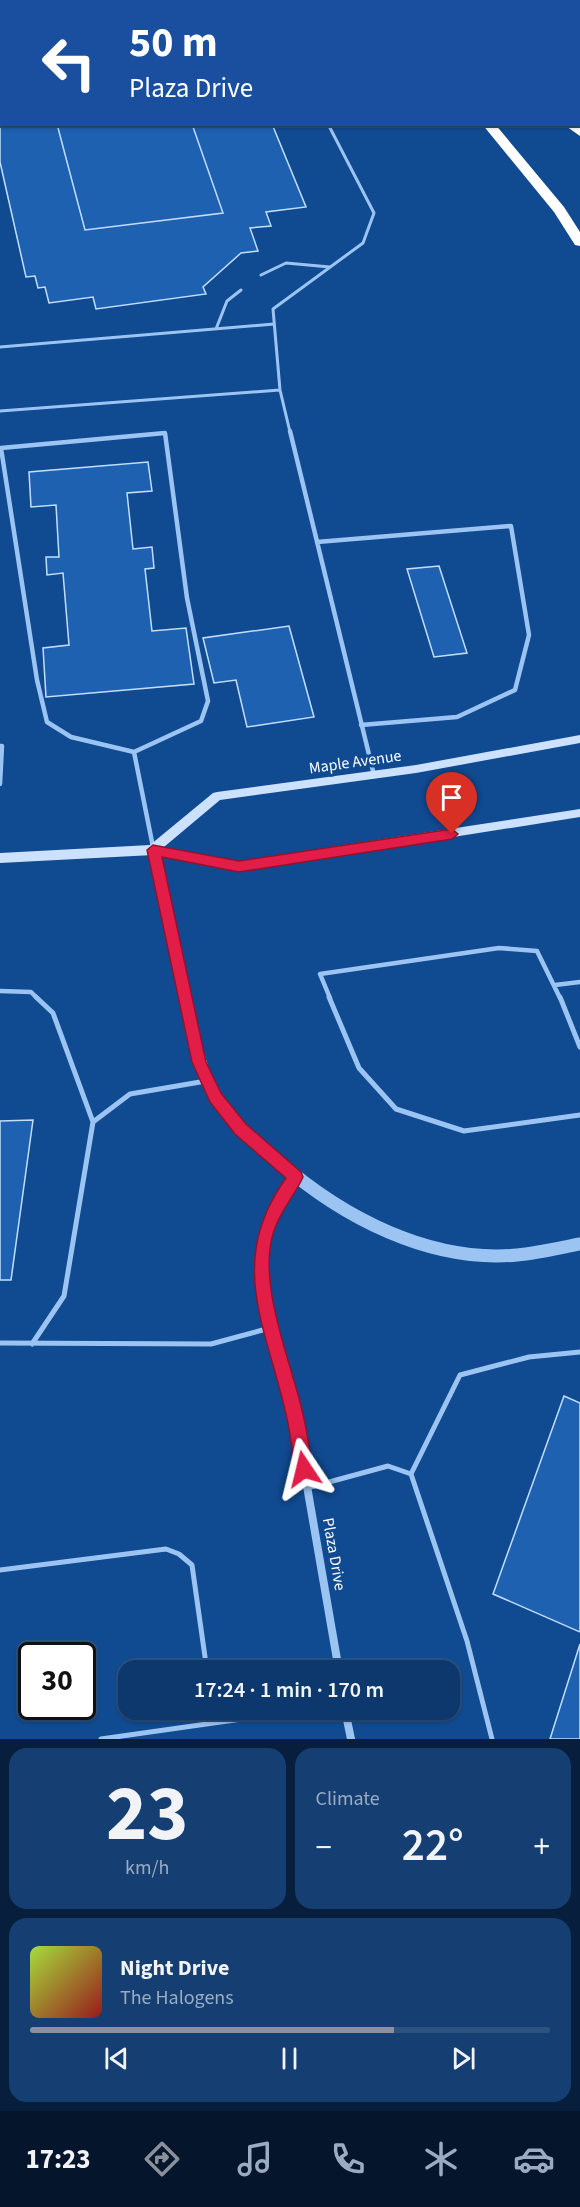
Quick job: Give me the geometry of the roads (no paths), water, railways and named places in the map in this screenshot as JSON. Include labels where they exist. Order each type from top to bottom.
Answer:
[{"type":"highway","points":[[490,126],[559,210],[580,242]]},
{"type":"main road","name":"Maple Avenue","points":[[153,850],[217,796],[374,775],[580,739]]},
{"type":"main road","points":[[0,858],[153,850],[239,866],[580,813]]},
{"type":"street","points":[[153,850],[199,1062],[215,1097],[241,1129],[296,1177],[358,1219],[408,1240],[461,1253],[516,1255],[580,1244]]},
{"type":"street","name":"Plaza Drive","points":[[296,1177],[282,1197],[265,1233],[262,1252],[265,1307],[294,1411],[337,1660]]},
{"type":"street","points":[[347,1720],[351,1739]]},
{"type":"lane","points":[[329,126],[374,213],[363,243],[273,309],[274,324],[280,390],[374,775]]},
{"type":"lane","points":[[261,275],[276,265],[292,262],[330,267]]},
{"type":"lane","points":[[216,329],[227,301],[242,290]]},
{"type":"lane","points":[[0,347],[274,324]]},
{"type":"lane","points":[[0,411],[280,390]]},
{"type":"lane","points":[[165,433],[187,598],[208,701],[201,722],[134,752],[71,737],[46,722],[37,680],[1,448],[165,433]]},
{"type":"lane","points":[[317,542],[511,526],[529,635],[515,690],[457,717],[361,725]]},
{"type":"lane","points":[[0,746],[2,746],[0,784]]},
{"type":"lane","points":[[134,752],[153,850]]},
{"type":"lane","points":[[580,1047],[555,986],[537,951],[499,948],[320,974],[360,1068],[396,1109],[464,1131],[580,1115]]},
{"type":"lane","points":[[555,986],[580,982]]},
{"type":"lane","points":[[0,991],[31,992],[53,1013],[93,1122],[64,1296],[32,1344]]},
{"type":"lane","points":[[93,1122],[130,1094],[208,1080]]},
{"type":"lane","points":[[0,1343],[211,1344],[270,1328]]},
{"type":"lane","points":[[492,1739],[467,1641],[411,1474],[460,1375],[529,1357],[580,1352]]},
{"type":"lane","points":[[307,1488],[388,1466],[411,1474]]},
{"type":"lane","points":[[0,1570],[166,1549],[179,1554],[192,1565],[205,1660]]},
{"type":"lane","points":[[101,1739],[141,1736],[230,1720]]}]
